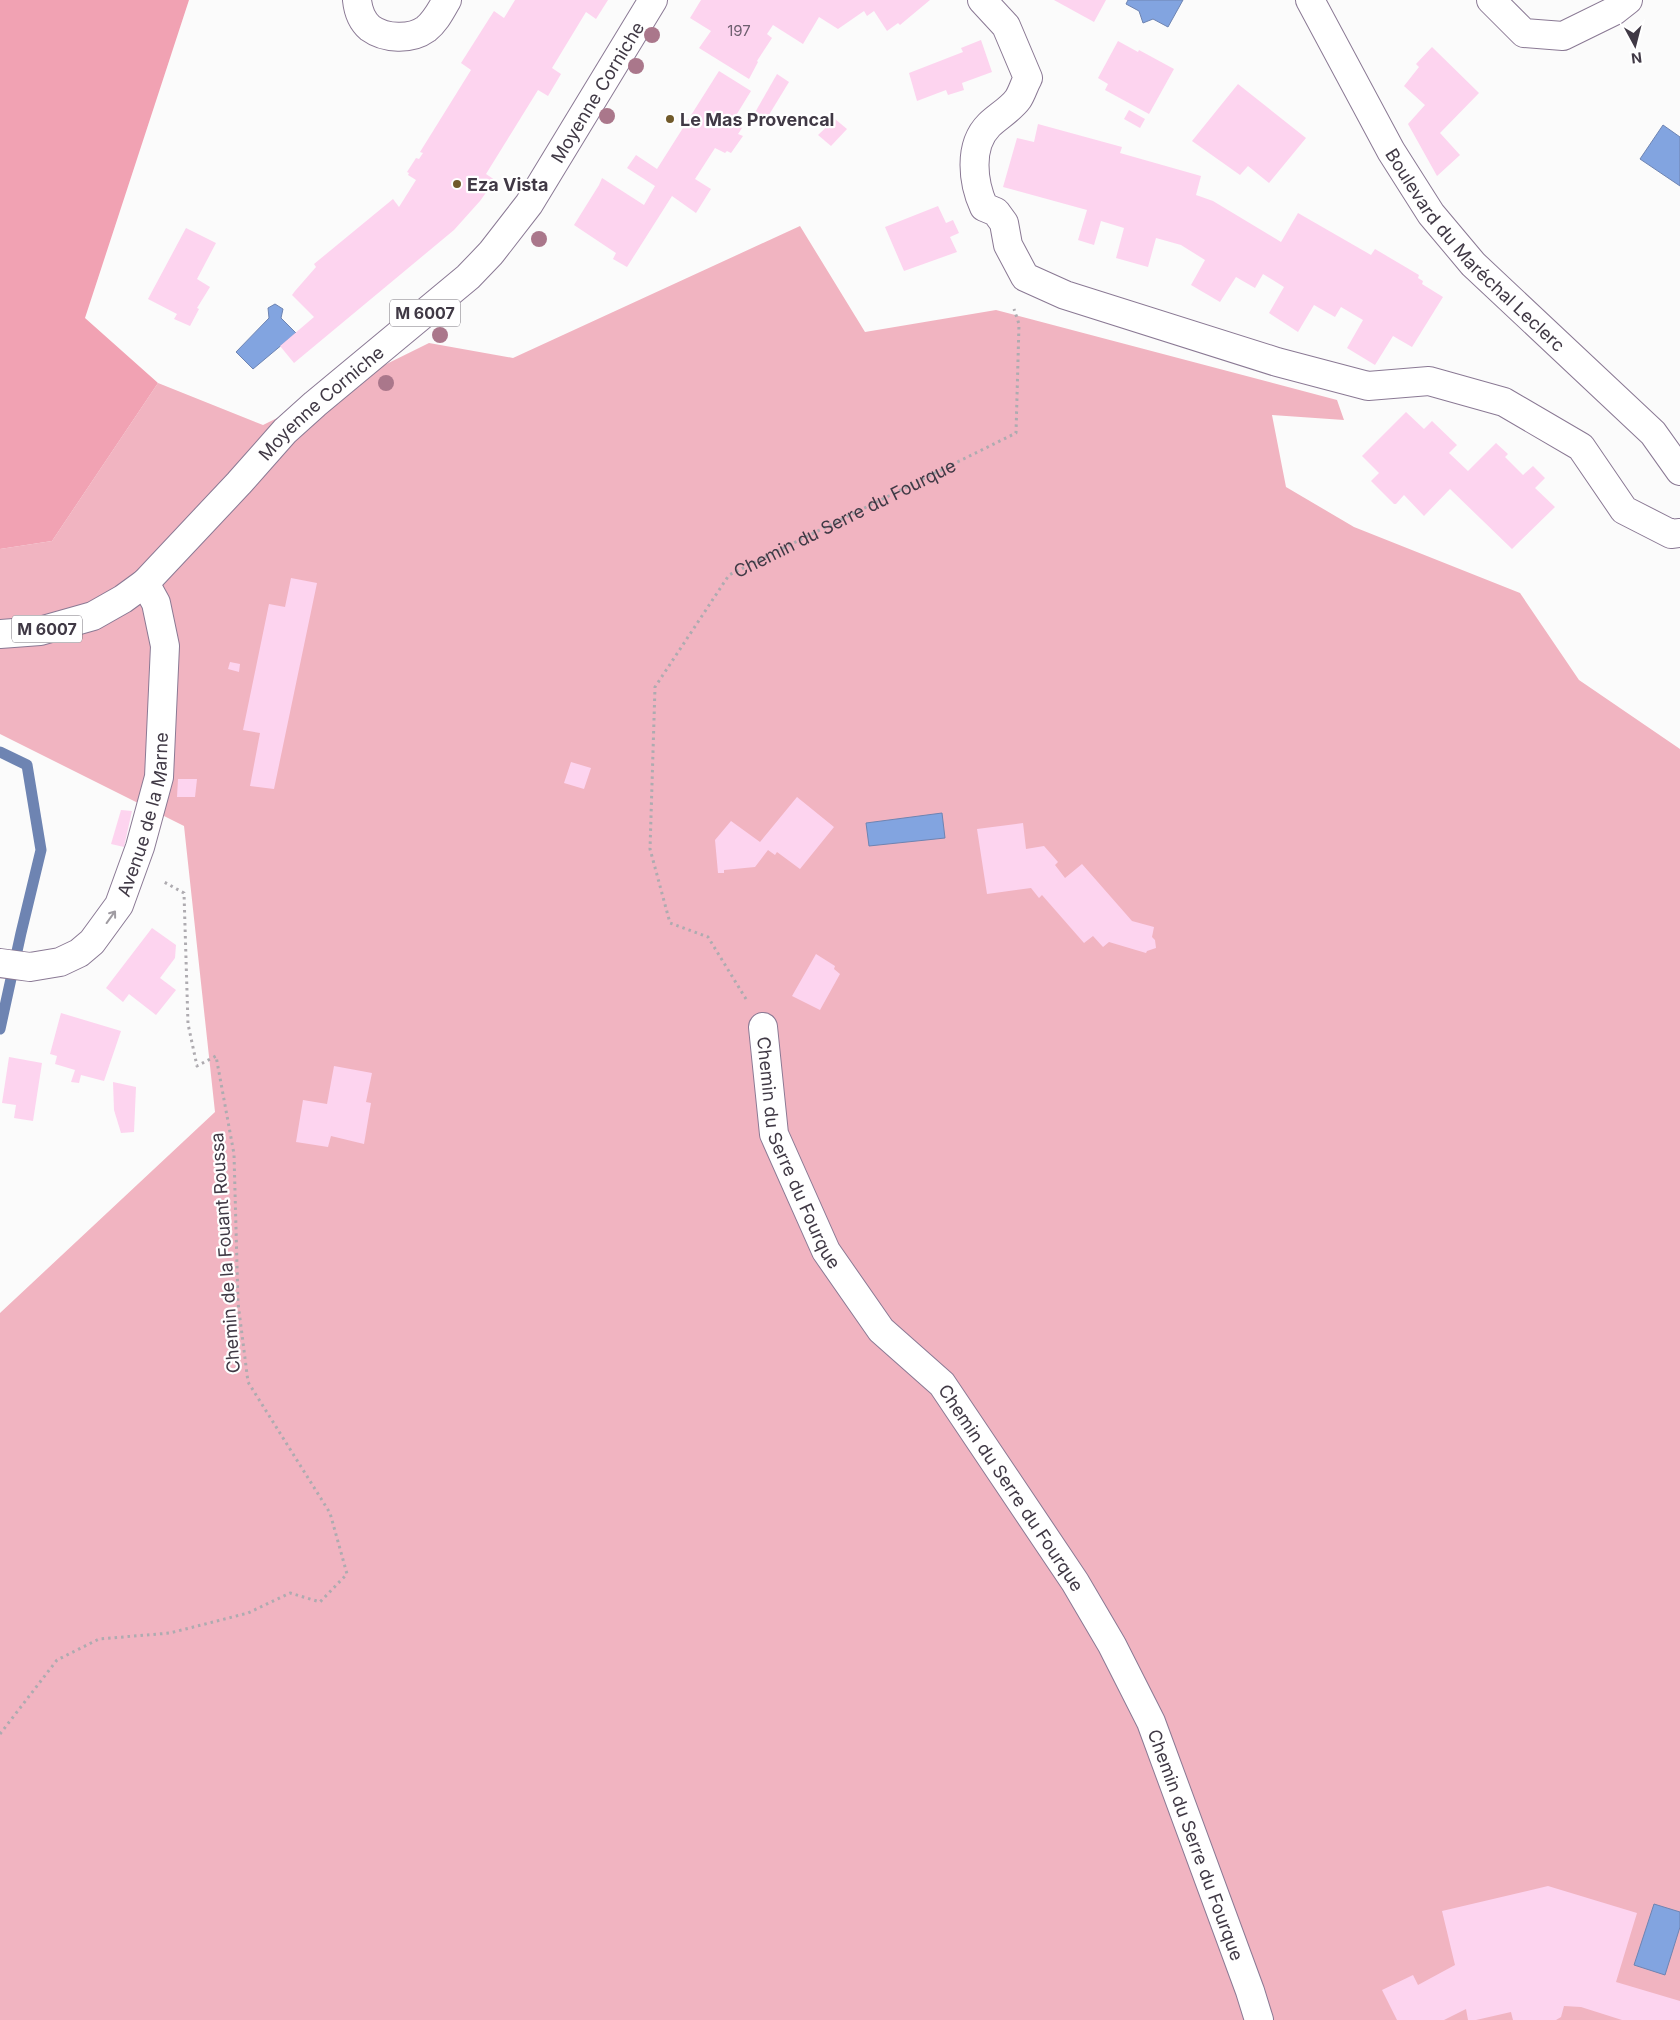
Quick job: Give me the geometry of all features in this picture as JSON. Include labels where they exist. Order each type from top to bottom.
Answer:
[{"type":"street","points":[[357,0],[363,19],[370,28],[396,38],[424,30],[435,20],[447,0]]},
{"type":"street","name":"Moyenne Corniche","points":[[0,634],[40,631],[93,616],[123,599],[145,583],[220,504],[285,431],[468,277],[491,254],[529,204],[653,0]]},
{"type":"street","points":[[982,0],[1006,26],[1028,78],[1018,100],[987,127],[977,145],[975,168],[978,192],[984,207],[996,212],[1004,223],[1008,245],[1025,277],[1066,295],[1286,365],[1368,386],[1429,381],[1504,402],[1581,447],[1624,510],[1671,534],[1680,533]]},
{"type":"street","name":"Boulevard du Maréchal Leclerc","points":[[1310,0],[1391,151],[1431,214],[1474,264],[1653,433],[1680,471]]},
{"type":"street","points":[[1491,0],[1524,33],[1562,36],[1614,11],[1628,0]]},
{"type":"street","name":"Avenue de la Marne","points":[[0,964],[30,967],[60,962],[79,954],[92,942],[118,906],[140,847],[159,777],[165,646],[156,603],[145,583]]},
{"type":"street","name":"Chemin du Serre du Fourque","points":[[763,1027],[774,1134],[826,1251],[882,1330],[942,1384],[1075,1582],[1112,1645],[1151,1722],[1259,2020]]},
{"type":"path","name":"Chemin du Serre du Fourque","points":[[763,1027],[708,938],[670,923],[650,849],[655,687],[729,575],[1016,433],[1020,324],[1013,306]]},
{"type":"path","name":"Chemin de la Fouant Roussa","points":[[0,1734],[57,1660],[99,1639],[170,1633],[248,1613],[290,1593],[320,1602],[347,1574],[330,1513],[248,1382],[238,1302],[234,1154],[216,1056],[197,1066],[188,1024],[184,893],[164,882],[160,889]]},
{"type":"shaded area","points":[[0,0],[189,0],[85,318],[158,383],[52,541],[0,549]]},
{"type":"shaded area","points":[[800,226],[865,332],[996,310],[1337,400],[1344,420],[1272,415],[1286,487],[1354,527],[1520,593],[1579,680],[1680,749],[1680,2020],[0,2020],[0,1313],[215,1112],[184,826],[0,734],[0,549],[52,541],[158,383],[263,425],[429,343],[513,358]]},
{"type":"water","points":[[1128,0],[1183,0],[1168,27],[1153,19],[1143,23],[1139,11],[1126,4]]},
{"type":"water","points":[[1663,125],[1680,137],[1680,186],[1640,159]]},
{"type":"water","points":[[275,304],[283,309],[281,318],[296,333],[253,369],[236,352],[269,318],[268,308]]},
{"type":"water","points":[[942,813],[945,838],[869,846],[866,823]]},
{"type":"water","points":[[1654,1904],[1680,1912],[1680,1927],[1665,1975],[1634,1965]]},
{"type":"building","name":"Eza Vista","points":[[515,0],[608,0],[596,19],[586,12],[552,68],[561,74],[548,96],[538,90],[486,174],[495,180],[480,201],[454,230],[294,363],[280,346],[314,317],[292,295],[316,267],[314,264],[393,199],[399,207],[416,180],[408,175],[409,173],[407,172],[416,158],[419,159],[423,153],[420,152],[471,70],[461,63],[494,11],[504,18]]},
{"type":"building","points":[[701,0],[930,0],[900,25],[898,23],[887,31],[874,11],[867,16],[864,11],[838,29],[819,17],[803,44],[773,25],[767,34],[772,38],[757,61],[749,79],[699,48],[711,31],[690,18]]},
{"type":"building","points":[[1054,0],[1106,0],[1094,22]]},
{"type":"building","points":[[981,40],[992,72],[962,83],[964,90],[948,95],[946,90],[917,101],[909,73],[963,52],[961,48]]},
{"type":"building","points":[[1118,41],[1174,69],[1149,114],[1105,90],[1108,84],[1098,78]]},
{"type":"building","points":[[1432,47],[1479,93],[1440,133],[1460,155],[1437,176],[1408,124],[1425,105],[1404,86],[1419,67],[1416,64]]},
{"type":"building","points":[[719,71],[751,91],[732,122],[742,128],[738,134],[743,136],[731,153],[727,151],[725,153],[715,148],[695,179],[711,189],[696,213],[672,196],[627,267],[613,259],[616,253],[574,225],[602,178],[644,205],[655,186],[627,168],[636,155],[657,169]]},
{"type":"building","points":[[777,74],[789,82],[764,123],[753,116]]},
{"type":"building","points":[[1238,84],[1306,138],[1269,183],[1248,166],[1240,175],[1192,141]]},
{"type":"building","points":[[1129,110],[1145,119],[1140,128],[1124,119]]},
{"type":"building","points":[[835,119],[847,129],[831,146],[818,135]]},
{"type":"building","points":[[1038,124],[1122,147],[1120,153],[1201,176],[1196,195],[1213,201],[1281,242],[1298,213],[1371,255],[1375,249],[1419,275],[1418,278],[1423,281],[1422,284],[1443,297],[1412,347],[1393,336],[1375,365],[1347,348],[1363,320],[1341,307],[1335,317],[1314,305],[1298,332],[1269,313],[1284,287],[1263,274],[1255,288],[1236,277],[1220,302],[1191,285],[1205,260],[1181,245],[1156,238],[1148,267],[1116,258],[1124,228],[1101,221],[1094,245],[1078,240],[1087,210],[1003,187],[1017,138],[1034,142]]},
{"type":"building","points":[[938,206],[946,223],[953,220],[959,233],[950,237],[957,252],[904,271],[885,227]]},
{"type":"building","points":[[186,228],[216,243],[197,279],[210,287],[197,308],[199,309],[190,326],[174,319],[177,314],[148,299]]},
{"type":"building","points":[[1406,412],[1424,429],[1432,421],[1457,445],[1449,453],[1468,471],[1496,443],[1508,454],[1505,457],[1523,475],[1533,466],[1545,478],[1535,488],[1555,507],[1512,549],[1450,489],[1424,516],[1404,495],[1394,504],[1371,481],[1379,473],[1362,456]]},
{"type":"building","points":[[291,578],[317,583],[274,789],[250,786],[260,733],[243,730],[269,604],[285,607]]},
{"type":"building","points":[[230,662],[240,664],[239,672],[228,669]]},
{"type":"building","points":[[571,762],[591,768],[584,789],[564,783]]},
{"type":"building","points":[[178,779],[197,779],[195,797],[177,797]]},
{"type":"building","points":[[797,797],[834,827],[800,869],[777,852],[775,855],[768,850],[755,867],[724,870],[724,873],[718,873],[715,840],[731,821],[760,842]]},
{"type":"building","points":[[121,810],[132,811],[124,847],[111,844]]},
{"type":"building","points":[[1023,823],[1026,849],[1044,846],[1058,862],[1055,865],[1065,878],[1082,864],[1132,921],[1154,927],[1152,937],[1155,940],[1156,948],[1146,953],[1109,942],[1103,947],[1093,936],[1084,943],[1042,895],[1039,898],[1031,888],[987,894],[977,829]]},
{"type":"building","points":[[152,928],[176,945],[175,958],[160,978],[176,990],[156,1015],[129,994],[123,1002],[106,988]]},
{"type":"building","points":[[816,954],[835,966],[834,969],[840,974],[820,1010],[792,996]]},
{"type":"building","points":[[61,1013],[121,1031],[104,1081],[81,1075],[79,1083],[71,1082],[75,1070],[55,1064],[57,1056],[50,1054]]},
{"type":"building","points":[[9,1057],[42,1063],[33,1121],[14,1118],[16,1105],[2,1103]]},
{"type":"building","points":[[334,1066],[372,1073],[366,1102],[371,1103],[364,1144],[331,1136],[328,1147],[296,1142],[303,1100],[327,1104]]},
{"type":"building","points":[[113,1082],[136,1087],[134,1132],[121,1133],[114,1110]]},
{"type":"building","points":[[1548,1886],[1637,1913],[1616,1982],[1680,2001],[1680,2020],[1622,2020],[1581,2007],[1564,2006],[1561,2017],[1556,2020],[1513,2020],[1511,2012],[1468,2020],[1466,2009],[1444,2020],[1397,2020],[1382,1990],[1413,1975],[1418,1985],[1455,1965],[1442,1911]]},
{"type":"waterway","points":[[0,752],[27,765],[41,850],[0,1029]]},
{"type":"place","name":"Le Mas Provencal","points":[[670,119]]},
{"type":"place","name":"Eza Vista","points":[[457,184]]}]
